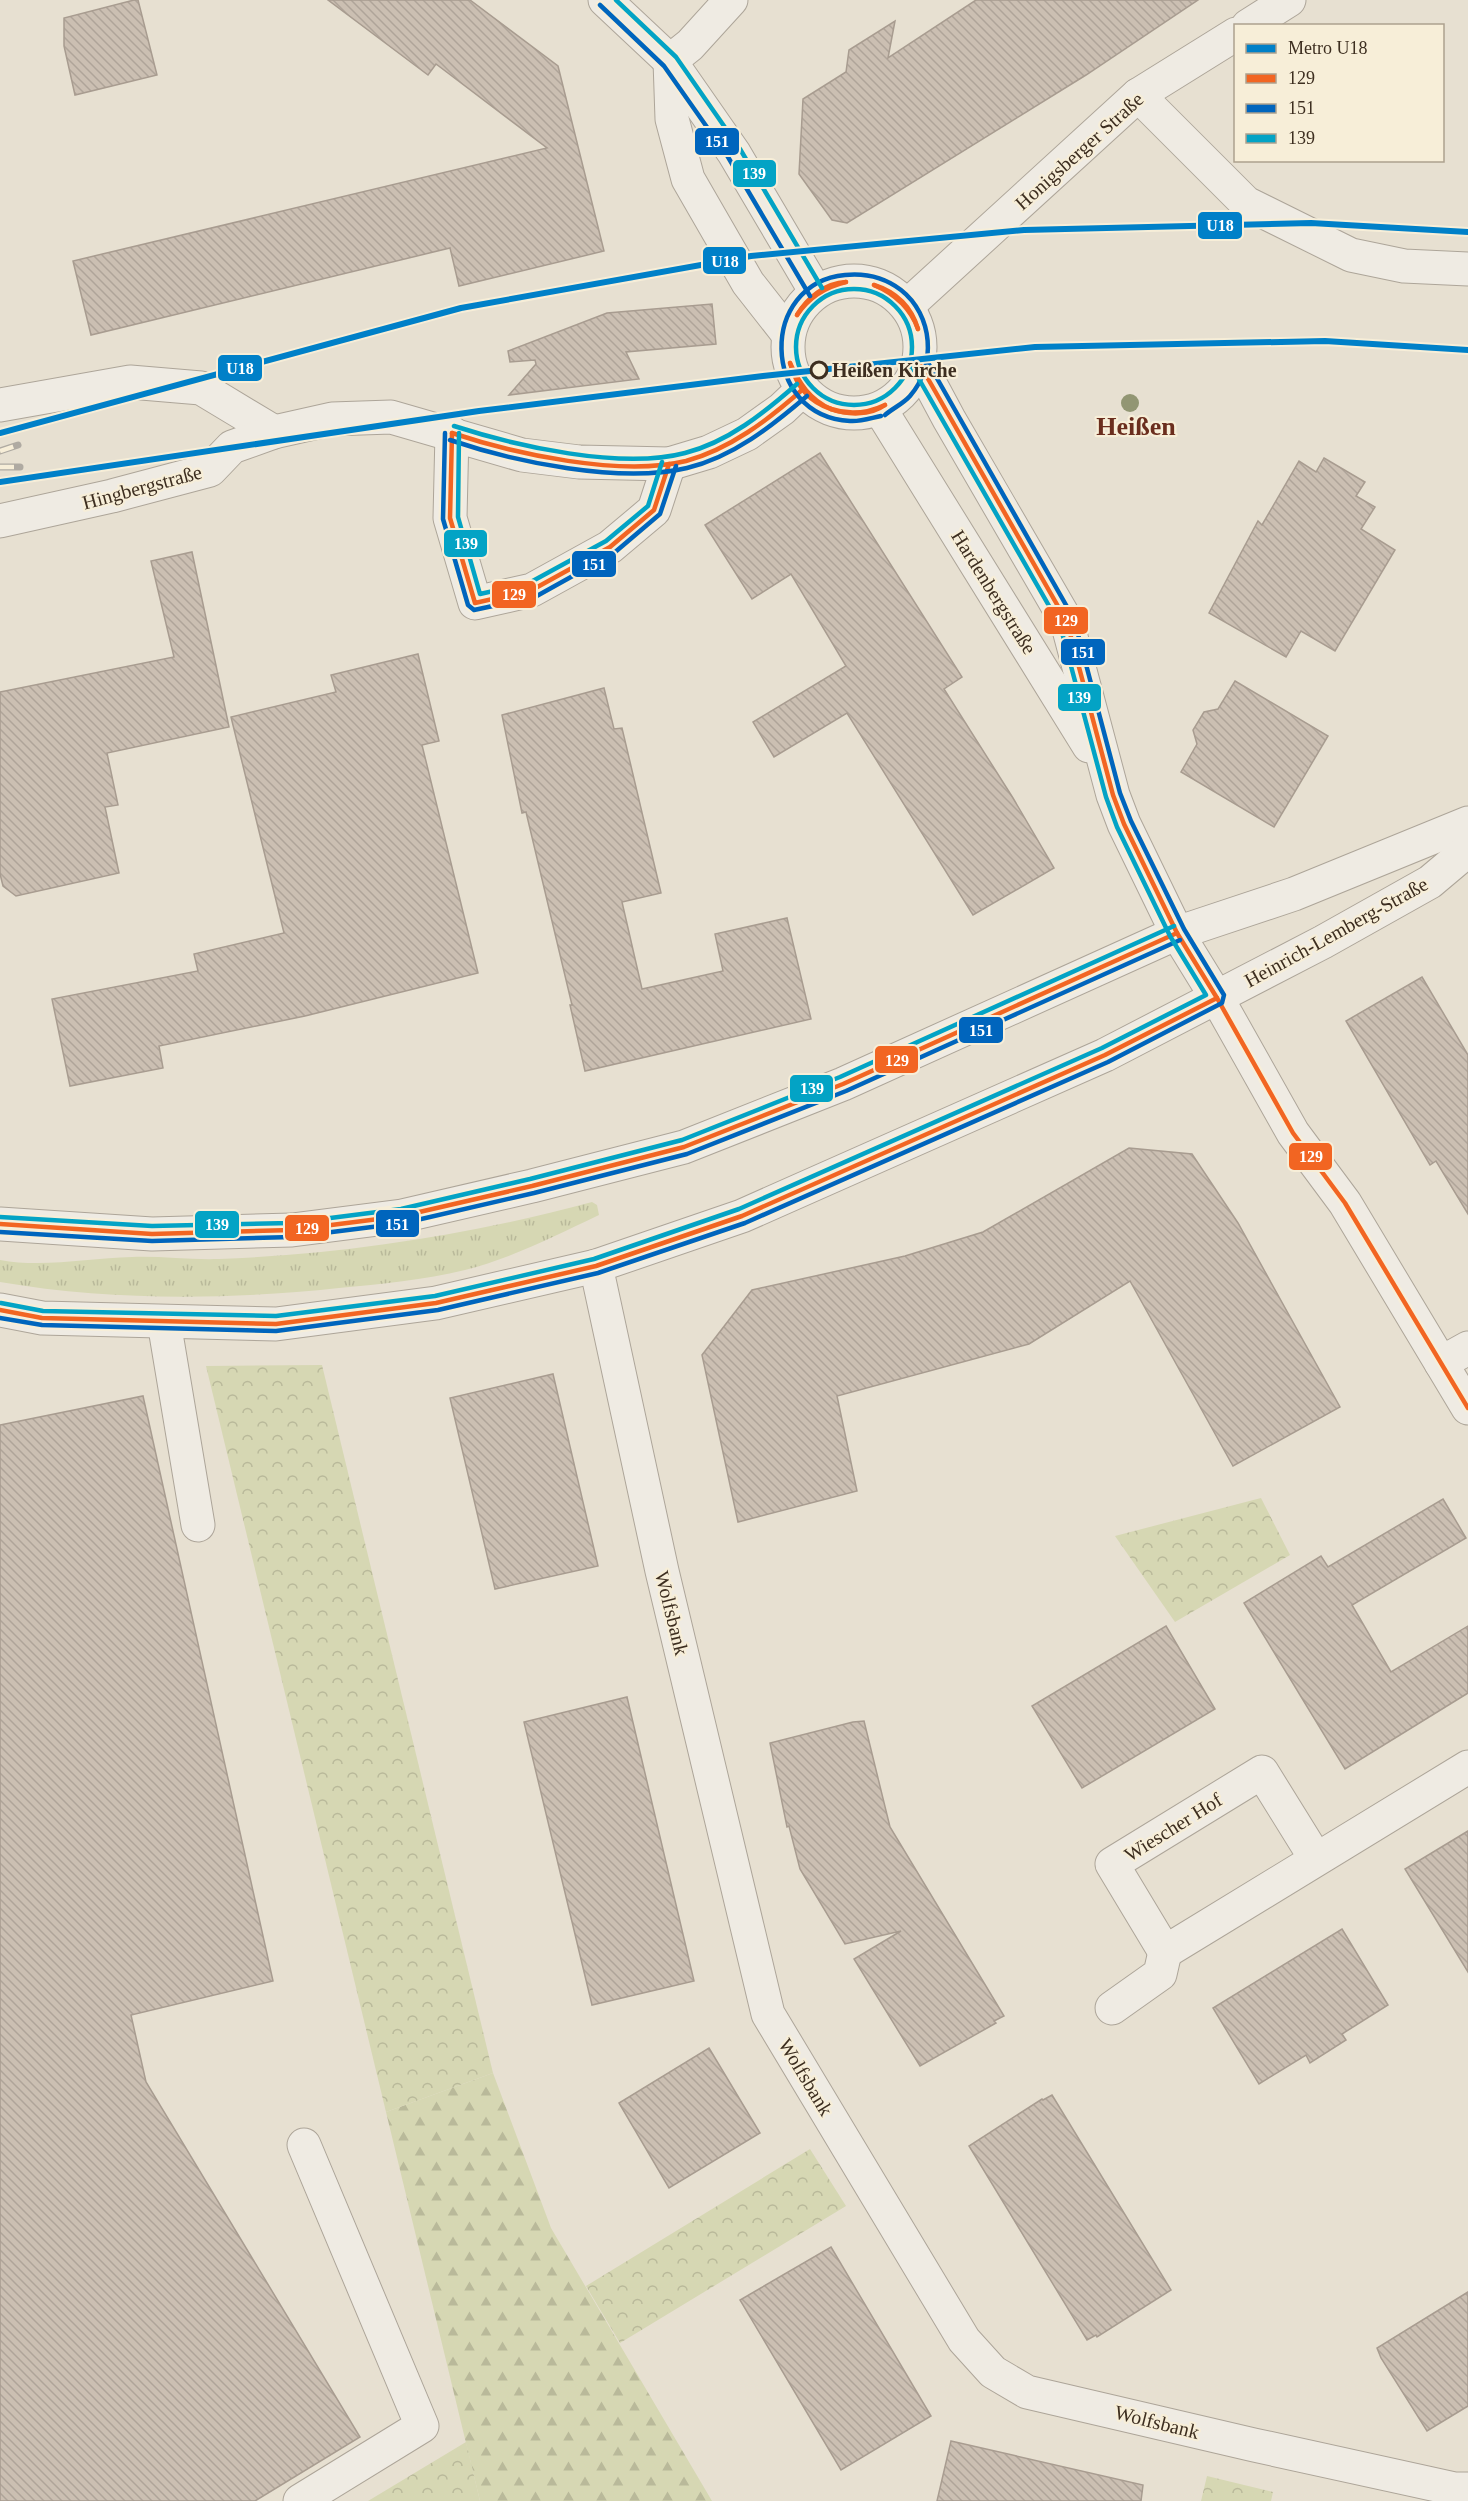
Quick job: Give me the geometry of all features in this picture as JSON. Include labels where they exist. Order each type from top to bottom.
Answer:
[{"type":"street","points":[[605,0],[670,61],[734,153],[816,292]]},
{"type":"street","points":[[1251,24],[1289,0]]},
{"type":"street","points":[[670,61],[690,45],[727,4]]},
{"type":"street","name":"Honigsberger Straße","points":[[907,306],[1138,95],[1234,35]]},
{"type":"street","points":[[670,61],[672,119],[688,179],[748,283],[788,334]]},
{"type":"street","points":[[1138,95],[1246,203],[1351,255],[1404,266],[1468,269]]},
{"type":"street","points":[[847,280],[880,285],[907,306],[920,332],[919,363],[905,390],[880,409],[852,414],[825,408],[802,390],[789,364],[788,334],[798,310],[816,292],[847,280]]},
{"type":"street","name":"Hardenbergstraße","points":[[919,363],[1067,622],[1107,776],[1124,824],[1177,933],[1217,998],[1293,1133],[1454,1355],[1468,1408]]},
{"type":"street","points":[[0,405],[130,382],[201,388],[274,432]]},
{"type":"street","name":"Hingbergstraße","points":[[0,520],[112,496],[210,470],[232,447],[274,432],[332,419],[391,417],[522,454],[579,462],[669,464],[709,452],[747,434],[782,409],[802,390]]},
{"type":"street","name":"Hardenbergstraße","points":[[880,409],[1107,776]]},
{"type":"street","points":[[452,433],[450,518],[475,603],[532,590],[610,547],[654,510],[669,464]]},
{"type":"street","name":"Heinrich-Lemberg-Straße","points":[[0,1224],[152,1234],[292,1230],[402,1216],[684,1147],[843,1084],[1177,933],[1294,894],[1468,824]]},
{"type":"street","name":"Heinrich-Lemberg-Straße","points":[[0,1310],[42,1318],[276,1324],[436,1303],[596,1266],[742,1216],[1105,1055],[1217,998],[1430,882],[1468,850]]},
{"type":"street","name":"Wolfsbank","points":[[596,1266],[662,1570],[768,2014],[964,2340],[993,2372],[1027,2392],[1254,2445],[1455,2489],[1468,2489]]},
{"type":"street","points":[[164,1322],[198,1524]]},
{"type":"street","points":[[1113,2008],[1160,1974],[1165,1952],[1468,1767]]},
{"type":"street","name":"Wiescher Hof","points":[[1165,1952],[1112,1864],[1262,1772],[1316,1859]]},
{"type":"street","points":[[300,2501],[422,2426],[304,2145]]},
{"type":"green space","points":[[592,1202],[597,1205],[599,1215],[516,1253],[465,1270],[402,1281],[254,1295],[169,1297],[84,1293],[0,1282],[0,1260],[33,1263],[132,1257],[219,1259],[313,1253],[454,1233]]},
{"type":"green space","points":[[322,1365],[493,2073],[386,2112],[206,1366]]},
{"type":"green space","points":[[1261,1498],[1290,1555],[1175,1622],[1115,1536]]},
{"type":"green space","points":[[493,2073],[551,2228],[712,2501],[480,2501],[386,2112]]},
{"type":"green space","points":[[810,2149],[846,2206],[620,2343],[586,2286]]},
{"type":"green space","points":[[466,2442],[480,2501],[368,2501]]},
{"type":"green space","points":[[1207,2476],[1273,2492],[1271,2501],[1201,2501]]},
{"type":"building","points":[[138,0],[157,75],[75,95],[64,46],[64,18]]},
{"type":"building","points":[[328,0],[470,0],[558,66],[604,251],[459,286],[450,248],[91,335],[73,261],[547,148],[436,64],[428,75]]},
{"type":"building","points":[[976,0],[1198,0],[1086,75],[847,223],[832,220],[799,174],[803,99],[846,72],[849,50],[895,21],[888,58]]},
{"type":"building","points":[[712,304],[716,344],[626,352],[639,379],[509,395],[536,364],[535,360],[510,362],[508,351],[607,313]]},
{"type":"building","points":[[820,453],[962,677],[944,689],[1054,868],[973,915],[847,713],[774,757],[753,722],[846,666],[791,574],[752,599],[705,525]]},
{"type":"building","points":[[1324,458],[1365,482],[1356,496],[1375,507],[1361,529],[1395,550],[1335,651],[1301,631],[1286,657],[1209,613],[1258,521],[1262,525],[1299,461],[1316,472]]},
{"type":"building","points":[[192,552],[229,727],[107,753],[118,805],[105,807],[119,873],[16,896],[3,886],[0,874],[0,692],[174,657],[151,561]]},
{"type":"building","points":[[418,654],[439,741],[422,745],[478,973],[305,1016],[159,1046],[163,1068],[70,1086],[52,999],[198,971],[194,954],[284,933],[231,717],[336,692],[331,675]]},
{"type":"building","points":[[1235,681],[1328,736],[1274,827],[1181,772],[1197,744],[1193,730],[1204,712],[1218,709]]},
{"type":"building","points":[[604,688],[614,729],[622,728],[661,893],[622,902],[642,989],[723,971],[715,934],[787,918],[811,1019],[585,1071],[570,1005],[572,1005],[526,812],[522,813],[502,715]]},
{"type":"building","points":[[1422,977],[1468,1055],[1468,1214],[1436,1161],[1430,1165],[1346,1021]]},
{"type":"building","points":[[1129,1148],[1192,1154],[1238,1223],[1340,1407],[1233,1466],[1130,1281],[1029,1344],[837,1396],[857,1491],[738,1522],[702,1355],[752,1290],[905,1256],[983,1232]]},
{"type":"building","points":[[553,1374],[598,1566],[495,1589],[450,1398]]},
{"type":"building","points":[[143,1396],[273,1981],[131,2015],[146,2082],[360,2437],[255,2501],[0,2501],[0,1425]]},
{"type":"building","points":[[1443,1499],[1466,1538],[1352,1605],[1391,1672],[1468,1626],[1468,1693],[1345,1769],[1244,1603],[1321,1556],[1328,1567]]},
{"type":"building","points":[[1166,1626],[1215,1709],[1082,1788],[1032,1706]]},
{"type":"building","points":[[627,1697],[694,1981],[592,2005],[524,1722]]},
{"type":"building","points":[[864,1721],[890,1827],[1004,2016],[994,2021],[996,2023],[920,2066],[854,1959],[901,1931],[845,1944],[800,1869],[789,1826],[787,1827],[770,1743]]},
{"type":"building","points":[[1468,1831],[1468,1972],[1405,1869]]},
{"type":"building","points":[[1342,1929],[1388,2005],[1342,2034],[1346,2040],[1310,2063],[1306,2055],[1259,2084],[1213,2008]]},
{"type":"building","points":[[709,2048],[760,2133],[669,2188],[619,2103]]},
{"type":"building","points":[[1052,2095],[1171,2290],[1097,2337],[1096,2335],[1087,2340],[969,2146],[1042,2099]]},
{"type":"building","points":[[831,2247],[931,2416],[841,2470],[740,2300]]},
{"type":"building","points":[[1468,2292],[1468,2406],[1427,2431],[1377,2348]]},
{"type":"building","points":[[951,2441],[1143,2485],[1141,2501],[937,2501]]},
{"type":"railway","points":[[0,451],[18,445]]},
{"type":"railway","points":[[0,467],[20,467]]},
{"type":"metro line","name":"U18","points":[[0,433],[461,308],[751,256],[1024,230],[1311,223],[1468,232]]},
{"type":"metro line","name":"U18","points":[[0,482],[479,411],[763,376],[1035,347],[1325,341],[1468,350]]},
{"type":"transit line","name":"139","points":[[616,0],[676,57],[740,149],[822,288]]},
{"type":"transit line","name":"151","points":[[600,5],[664,66],[728,157],[810,296]]},
{"type":"transit line","name":"151","points":[[881,416],[850,421],[820,414],[799,397],[786,375],[782,349],[785,323],[797,300],[817,283],[845,275],[874,277],[901,290],[912,300],[920,313],[928,341],[924,370],[919,384],[910,396],[885,415]]},
{"type":"transit line","name":"129","points":[[797,315],[817,292],[831,285],[846,282]]},
{"type":"transit line","name":"129","points":[[797,315],[818,294],[846,282]]},
{"type":"transit line","name":"129","points":[[874,285],[902,301],[911,313],[918,329]]},
{"type":"transit line","name":"129","points":[[874,285],[901,302],[911,314],[918,329]]},
{"type":"transit line","name":"139","points":[[854,289],[876,293],[895,306],[908,325],[912,347],[908,369],[895,388],[876,401],[854,405],[832,401],[813,388],[800,369],[796,347],[800,325],[813,306],[832,293],[854,289]]},
{"type":"transit line","name":"151","points":[[0,1318],[42,1325],[276,1331],[438,1310],[598,1273],[745,1223],[1108,1062],[1222,1003],[1224,995],[1184,929],[1131,821],[1120,793],[1074,619],[926,359]]},
{"type":"transit line","name":"129","points":[[790,363],[806,390],[817,401],[831,409]]},
{"type":"transit line","name":"129","points":[[790,363],[804,392],[816,402],[831,409]]},
{"type":"transit line","name":"129","points":[[919,363],[1067,622],[1113,795],[1124,824],[1177,933],[1217,998],[1293,1133],[1345,1203],[1468,1408]]},
{"type":"transit line","name":"139","points":[[1,1303],[43,1311],[276,1316],[435,1296],[594,1259],[739,1209],[1102,1048],[1206,995],[1170,936],[1117,827],[1106,797],[1060,625],[912,367]]},
{"type":"transit line","name":"139","points":[[454,426],[507,441],[569,453],[631,459],[659,458],[701,448],[731,434],[758,416],[797,384]]},
{"type":"transit line","name":"129","points":[[452,433],[477,441],[568,461],[600,465],[660,465],[686,461],[718,449],[748,432],[802,390]]},
{"type":"transit line","name":"151","points":[[450,440],[505,456],[568,468],[600,472],[660,472],[704,463],[736,448],[766,429],[807,396]]},
{"type":"transit line","name":"129","points":[[831,409],[858,412],[885,405]]},
{"type":"transit line","name":"129","points":[[831,409],[866,413],[885,405]]},
{"type":"transit line","name":"151","points":[[445,433],[443,519],[468,605],[474,610],[535,597],[614,553],[660,514],[676,466]]},
{"type":"transit line","name":"129","points":[[452,433],[450,518],[475,603],[532,590],[610,547],[654,510],[669,464]]},
{"type":"transit line","name":"139","points":[[459,433],[458,517],[480,594],[529,583],[606,541],[648,506],[662,462]]},
{"type":"transit line","name":"139","points":[[0,1217],[152,1226],[291,1223],[401,1209],[530,1179],[682,1140],[840,1077],[1174,926]]},
{"type":"transit line","name":"129","points":[[0,1224],[152,1234],[292,1230],[402,1216],[532,1186],[684,1147],[843,1084],[1177,933]]},
{"type":"transit line","name":"151","points":[[0,1232],[152,1241],[292,1237],[404,1223],[534,1193],[687,1154],[846,1091],[1180,940]]},
{"type":"transit line","name":"129","points":[[0,1310],[42,1318],[276,1324],[436,1303],[596,1266],[742,1216],[1105,1055],[1217,998]]},
{"type":"place","name":"Heißen Kirche","points":[[819,370]]},
{"type":"district","name":"Heißen","points":[[1136,426]]}]
